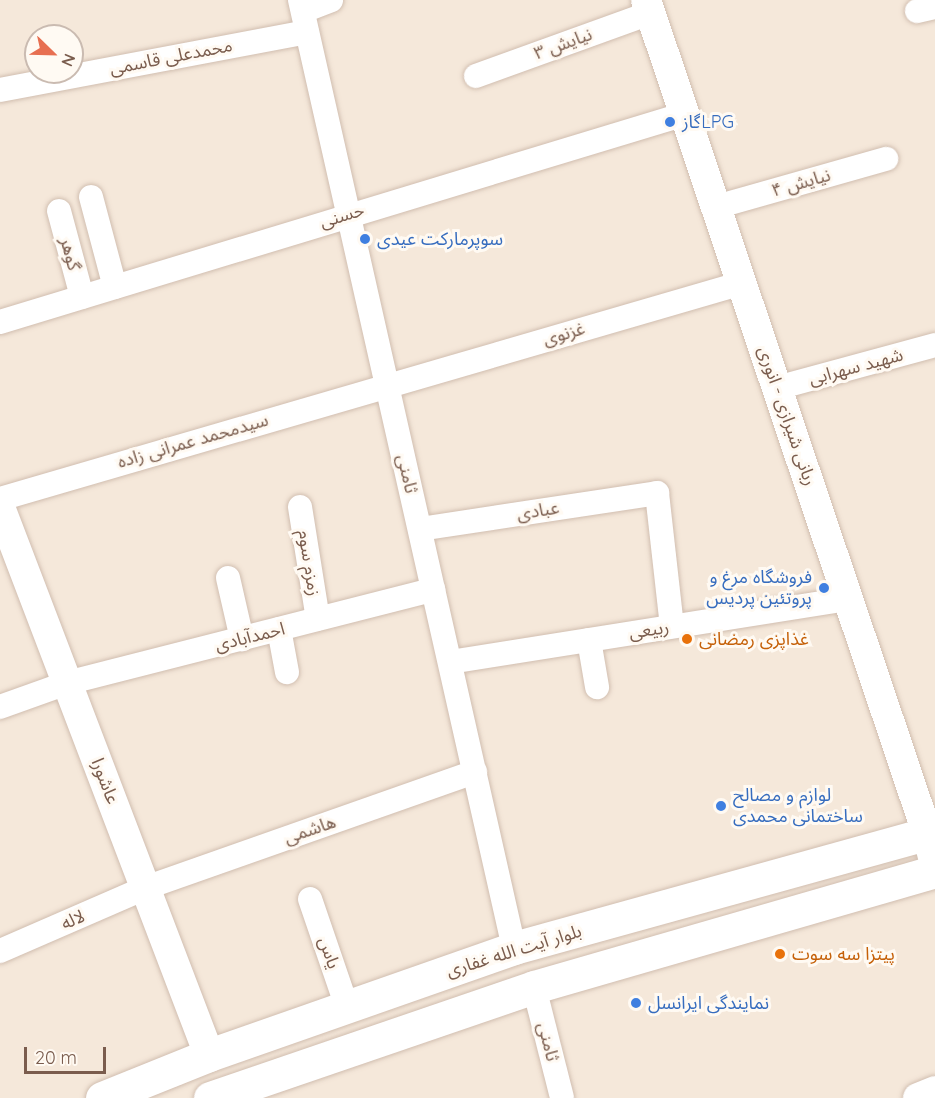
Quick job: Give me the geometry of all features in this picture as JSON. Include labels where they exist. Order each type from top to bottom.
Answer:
[{"type":"main road","name":"بلوار آیت الله غفاری","points":[[102,1098],[209,1055],[514,948],[931,832]]},
{"type":"main road","points":[[209,1055],[217,1096],[534,987],[935,872]]},
{"type":"street","name":"محمدعلی قاسمی","points":[[0,90],[303,14],[331,0]]},
{"type":"street","name":"نیایش ۳","points":[[476,76],[648,6]]},
{"type":"street","name":"ربانی شیرازی - انوری","points":[[648,6],[848,598],[931,832],[935,865]]},
{"type":"street","name":"ثامنی","points":[[303,14],[514,948]]},
{"type":"street","name":"حسنی","points":[[0,322],[348,214],[685,114]]},
{"type":"street","name":"نیایش ۴","points":[[716,207],[886,159]]},
{"type":"street","points":[[91,197],[115,287]]},
{"type":"street","name":"گوهر","points":[[58,211],[82,297]]},
{"type":"street","name":"غزنوی","points":[[387,386],[742,283]]},
{"type":"street","name":"شهید سهرابی","points":[[777,388],[935,345]]},
{"type":"street","name":"سیدمحمد عمرانی زاده","points":[[0,499],[387,386]]},
{"type":"street","name":"عبادی","points":[[420,529],[657,493],[672,626]]},
{"type":"street","name":"عاشورا","points":[[0,507],[209,1055]]},
{"type":"street","name":"زمزم سوم","points":[[300,507],[318,619]]},
{"type":"street","points":[[228,578],[242,639]]},
{"type":"street","name":"احمدآبادی","points":[[0,706],[67,683],[433,590]]},
{"type":"street","name":"ربیعی","points":[[450,662],[848,598]]},
{"type":"street","points":[[279,629],[287,672]]},
{"type":"street","points":[[589,640],[597,687]]},
{"type":"street","name":"هاشمی","points":[[145,888],[475,772]]},
{"type":"street","name":"لاله","points":[[0,951],[145,888]]},
{"type":"street","name":"یاس","points":[[310,899],[347,1007]]},
{"type":"street","name":"ثامنی","points":[[534,987],[562,1098]]},
{"type":"street","points":[[918,1098],[935,1091]]},
{"type":"shaded area","points":[[0,0],[935,0],[935,1098],[0,1098]]},
{"type":"place","name":"گازLPG","points":[[670,122]]},
{"type":"place","name":"سوپرمارکت عیدی","points":[[365,239]]},
{"type":"place","name":"فروشگاه مرغ و پروتئین پردیس","points":[[824,588]]},
{"type":"place","name":"غذاپزی رمضانی","points":[[687,639]]},
{"type":"place","name":"لوازم و مصالح ساختمانی محمدی","points":[[721,806]]},
{"type":"place","name":"پیتزا سه سوت","points":[[780,954]]},
{"type":"place","name":"نمایندگی ایرانسل","points":[[636,1003]]}]
